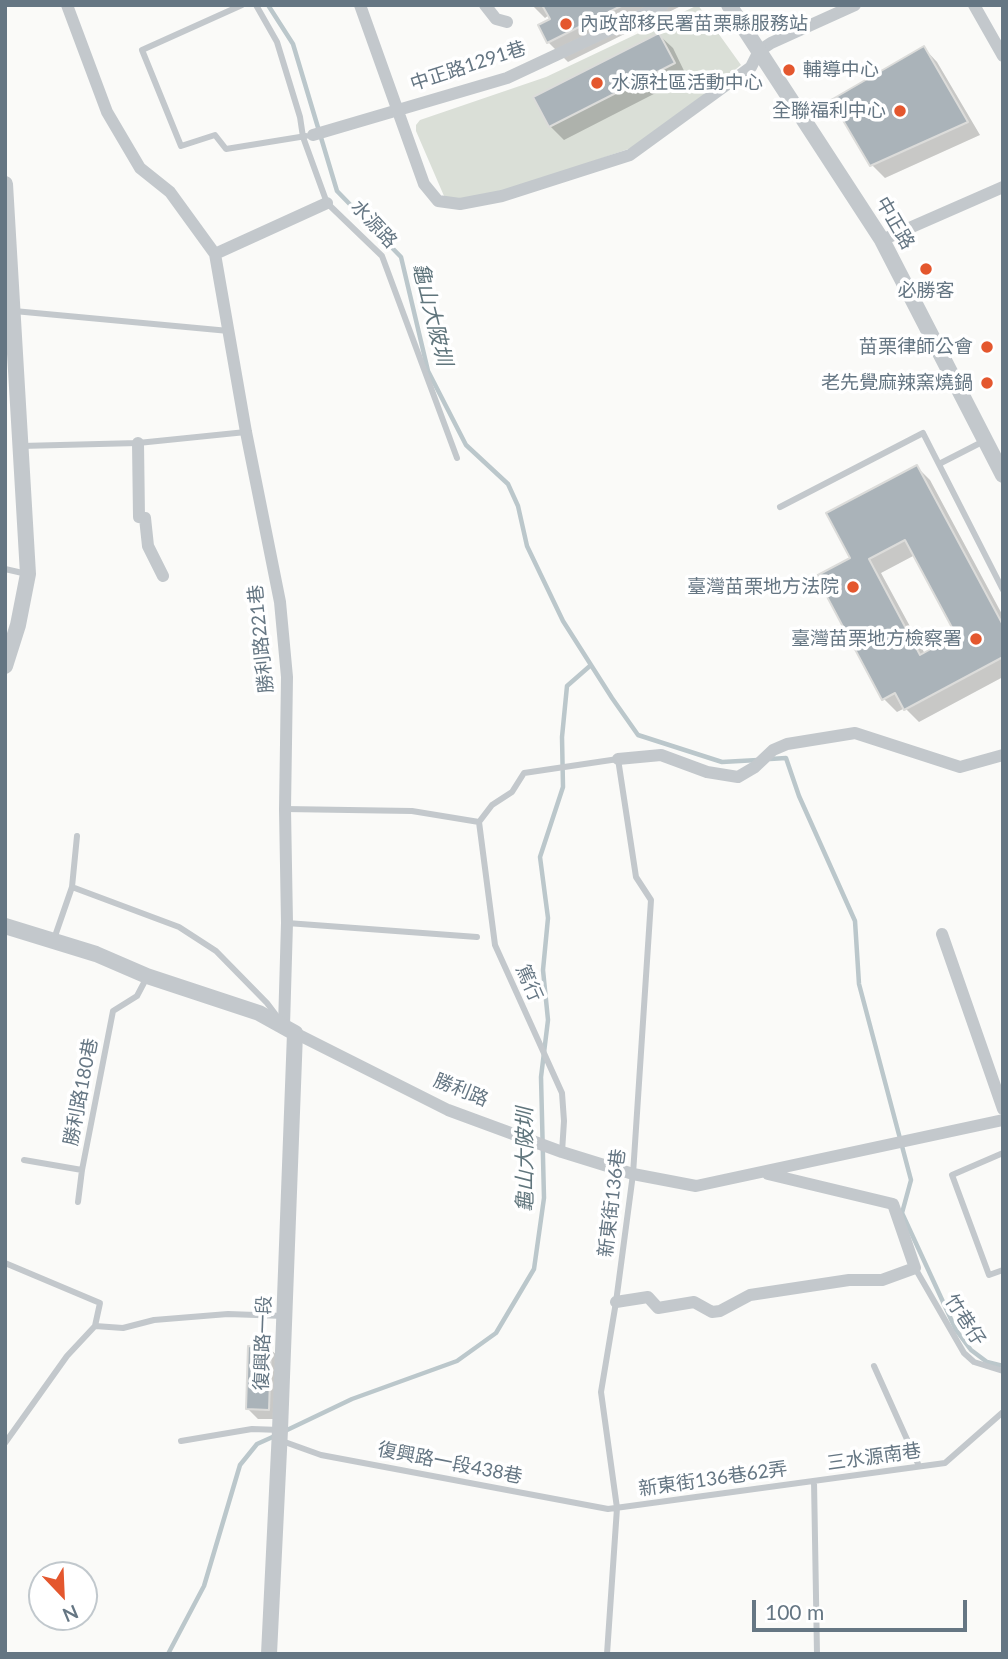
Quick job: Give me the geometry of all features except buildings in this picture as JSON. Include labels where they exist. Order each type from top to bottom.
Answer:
[{"type":"street","points":[[66,5],[107,112],[141,168],[170,192],[215,254],[327,203]]},
{"type":"street","points":[[360,5],[424,184],[438,201],[460,204],[502,196],[630,155],[751,66],[759,51],[771,43],[856,5]]},
{"type":"street","points":[[485,5],[496,19],[507,22]]},
{"type":"street","name":"中正路1291巷","points":[[399,109],[507,78],[663,5]]},
{"type":"street","name":"中正路","points":[[729,5],[882,240],[985,441],[1000,465]]},
{"type":"street","points":[[974,5],[1003,56]]},
{"type":"street","points":[[308,136],[399,109]]},
{"type":"street","points":[[5,184],[13,311],[10,331],[28,574],[18,625],[5,666]]},
{"type":"street","points":[[882,240],[1003,187]]},
{"type":"street","name":"勝利路221巷","points":[[215,254],[246,432],[280,602],[287,677],[285,809],[290,1029]]},
{"type":"street","points":[[138,443],[139,517],[145,518],[148,546],[163,576]]},
{"type":"street","points":[[618,759],[661,755],[707,772],[738,777],[787,744],[855,733],[960,767],[1003,755]]},
{"type":"street","name":"勝利路","points":[[5,926],[96,954],[147,976],[259,1013],[448,1110],[562,1152],[633,1174],[696,1186],[1003,1120]]},
{"type":"street","points":[[942,934],[1003,1109]]},
{"type":"street","name":"復興路一段","points":[[269,1654],[285,1316],[290,1029]]},
{"type":"street","points":[[616,1301],[648,1297],[658,1308],[694,1302],[712,1312],[720,1311],[750,1295],[849,1280],[882,1280],[915,1268],[893,1204],[762,1173]]},
{"type":"lane","points":[[242,5],[142,50],[181,146],[215,135],[226,149],[308,136]]},
{"type":"lane","name":"水源路","points":[[256,5],[277,42],[327,203],[382,256],[457,458]]},
{"type":"lane","points":[[13,311],[229,331]]},
{"type":"lane","points":[[20,446],[138,443],[246,432]]},
{"type":"lane","points":[[780,507],[923,433],[1003,590]]},
{"type":"lane","points":[[940,464],[985,441]]},
{"type":"lane","points":[[5,569],[28,574]]},
{"type":"lane","points":[[285,809],[412,811],[478,822],[492,805],[512,792],[524,773],[618,759]]},
{"type":"lane","name":"新東街136巷","points":[[607,1654],[617,1508],[601,1392],[633,1174],[651,900],[636,877],[618,759]]},
{"type":"lane","name":"篤行","points":[[478,822],[495,945],[562,1093],[562,1152]]},
{"type":"lane","points":[[53,941],[72,887],[77,836]]},
{"type":"lane","points":[[72,887],[179,927],[216,951],[290,1029]]},
{"type":"lane","points":[[287,923],[477,937]]},
{"type":"lane","name":"勝利路180巷","points":[[24,1160],[82,1170],[113,1011],[137,996],[147,976]]},
{"type":"lane","points":[[1003,1153],[952,1175],[989,1276],[1003,1270]]},
{"type":"lane","points":[[78,1202],[82,1170]]},
{"type":"lane","points":[[5,1263],[100,1303],[95,1326],[67,1356],[5,1443]]},
{"type":"lane","name":"竹巷仔","points":[[915,1268],[964,1353],[974,1363],[1003,1371]]},
{"type":"lane","points":[[95,1326],[123,1328],[154,1320],[228,1314],[285,1316]]},
{"type":"lane","points":[[874,1366],[919,1466]]},
{"type":"lane","name":"三水源南巷","points":[[814,1481],[944,1463],[1003,1412]]},
{"type":"lane","points":[[181,1441],[252,1429],[280,1435]]},
{"type":"lane","name":"復興路一段438巷","points":[[280,1435],[321,1455],[608,1509],[617,1508]]},
{"type":"lane","points":[[814,1481],[817,1654]]},
{"type":"lane","name":"新東街136巷62弄","points":[[617,1508],[814,1481]]},
{"type":"shaded area","points":[[698,5],[741,65],[643,144],[468,204],[444,196],[416,131],[420,120],[546,77]]},
{"type":"waterway","name":"龜山大陂圳","points":[[268,5],[293,44],[337,191],[401,257],[428,371],[466,445],[508,484],[518,506],[527,546],[563,621],[612,698],[638,735],[722,762],[758,760]]},
{"type":"waterway","name":"龜山大陂圳","points":[[285,1431],[352,1399],[457,1361],[496,1333],[534,1269],[544,1198],[541,1077],[548,1020],[543,970],[548,918],[540,857],[563,787],[562,737],[567,686],[591,665]]},
{"type":"waterway","name":"龜山大陂圳","points":[[770,759],[786,758],[799,796],[855,921],[859,984],[911,1180],[902,1213],[956,1330],[971,1350],[987,1362],[1003,1366]]},
{"type":"waterway","name":"龜山大陂圳","points":[[168,1654],[204,1586],[240,1465],[257,1444],[277,1435]]},
{"type":"place","name":"內政部移民署苗栗縣服務站","points":[[566,24]]},
{"type":"place","name":"輔導中心","points":[[789,70]]},
{"type":"place","name":"水源社區活動中心","points":[[597,83]]},
{"type":"place","name":"全聯福利中心","points":[[900,111]]},
{"type":"place","name":"必勝客","points":[[926,269]]},
{"type":"place","name":"苗栗律師公會","points":[[987,347]]},
{"type":"place","name":"老先覺麻辣窯燒鍋","points":[[987,383]]},
{"type":"place","name":"臺灣苗栗地方法院","points":[[853,587]]},
{"type":"place","name":"臺灣苗栗地方檢察署","points":[[976,639]]}]
